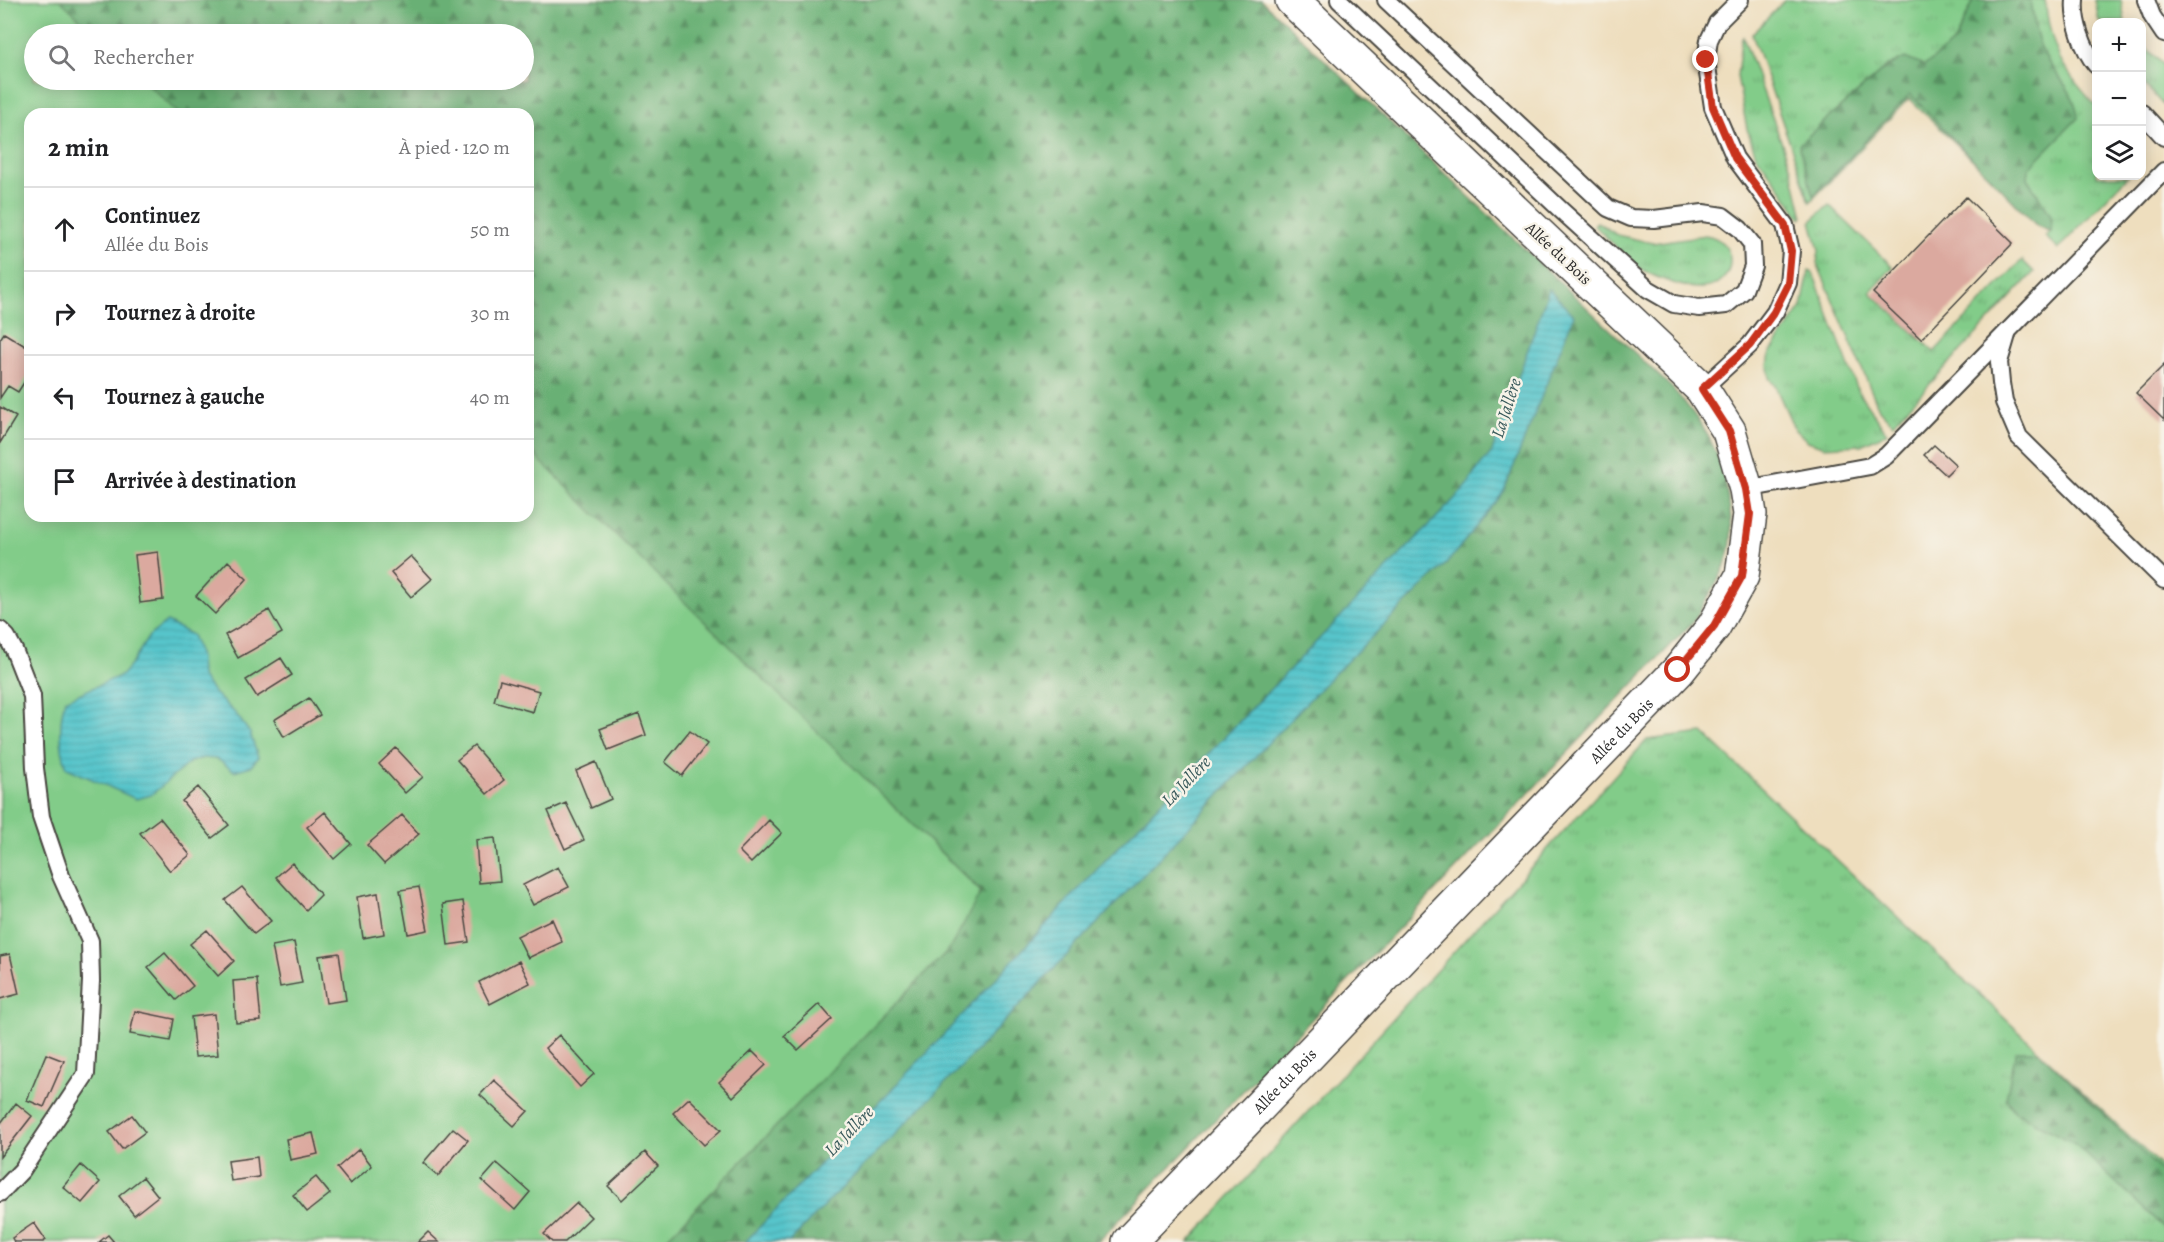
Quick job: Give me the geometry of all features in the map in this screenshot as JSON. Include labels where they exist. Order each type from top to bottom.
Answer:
[{"type":"street","name":"Allée du Bois","points":[[1129,1242],[1678,670],[1714,626],[1742,576],[1750,514],[1746,489],[1729,431],[1702,389],[1292,0]]},
{"type":"lane","points":[[1339,0],[1648,289],[1674,304],[1699,308],[1726,305],[1744,290],[1754,266],[1752,244],[1740,229],[1724,216],[1703,213],[1654,219],[1631,218],[1608,208],[1386,0]]},
{"type":"lane","points":[[1702,389],[1750,345],[1774,312],[1788,284],[1791,251],[1785,225],[1735,158],[1713,107],[1706,60],[1709,40],[1717,23],[1740,0]]},
{"type":"lane","points":[[2075,0],[2080,33],[2092,59]]},
{"type":"lane","points":[[2146,0],[2152,16],[2164,34]]},
{"type":"lane","points":[[2146,118],[2164,137]]},
{"type":"lane","points":[[1746,489],[1870,466],[1886,456],[2164,171]]},
{"type":"lane","points":[[2008,332],[1999,362],[2001,383],[2004,402],[2019,437],[2164,580]]},
{"type":"lane","points":[[0,630],[14,650],[32,696],[35,768],[41,817],[61,876],[90,941],[91,981],[86,1074],[22,1170],[0,1193]]},
{"type":"green space","points":[[0,0],[60,0],[85,24],[24,24],[24,90],[154,90],[173,108],[24,108],[24,522],[534,522],[534,455],[981,892],[950,948],[663,1242],[0,1242]]},
{"type":"green space","points":[[56,0],[1261,0],[1671,387],[1683,401],[1710,440],[1722,469],[1731,526],[1728,559],[1693,622],[1098,1242],[663,1242],[950,948],[981,891],[534,461],[534,108],[168,108],[149,90],[534,90],[534,24],[81,24]]},
{"type":"green space","points":[[1785,0],[2045,0],[2051,33],[2060,58],[2092,101],[2092,180],[2124,180],[2058,249],[2045,236],[2051,232],[2015,201],[1909,98],[1810,202],[1752,34]]},
{"type":"green space","points":[[1974,0],[2031,0],[2040,46],[2074,101],[2078,118],[2028,169],[2027,178],[2052,217],[2051,232],[2037,226],[1910,94],[1813,196],[1799,144],[1886,67],[1905,58],[1924,66],[1954,42]]},
{"type":"green space","points":[[2095,0],[2121,0],[2124,18],[2098,18]]},
{"type":"green space","points":[[1743,37],[1792,171],[1803,217],[1801,219],[1756,155],[1747,129],[1737,76]]},
{"type":"green space","points":[[2146,47],[2164,66],[2164,106],[2146,86]]},
{"type":"green space","points":[[1829,205],[1893,267],[1870,292],[1934,352],[2022,260],[2034,272],[1893,424],[1879,409],[1817,263],[1819,251],[1811,221]]},
{"type":"green space","points":[[1597,222],[1617,235],[1653,243],[1705,235],[1716,239],[1729,253],[1728,272],[1723,280],[1702,288],[1687,287],[1662,279],[1641,269],[1630,260],[1594,225]]},
{"type":"green space","points":[[1809,271],[1813,273],[1859,393],[1887,433],[1861,445],[1824,447],[1808,441],[1795,430],[1769,378],[1770,353],[1802,307]]},
{"type":"green space","points":[[1703,733],[2164,1169],[2164,1242],[1189,1242],[1647,740]]},
{"type":"green space","points":[[2016,1051],[2039,1051],[2164,1174],[2164,1228],[2075,1144],[2014,1111],[2006,1098]]},
{"type":"water","name":"La Jallère","points":[[1549,289],[1574,315],[1503,493],[1447,563],[1329,679],[961,1067],[789,1242],[745,1242],[937,1042],[1114,851],[1468,485],[1473,475],[1492,452]]},
{"type":"water","points":[[167,622],[192,635],[200,657],[201,676],[250,733],[258,757],[251,766],[234,771],[217,759],[203,758],[190,762],[151,795],[136,799],[67,768],[61,743],[63,708],[65,700],[122,675],[149,636]]},
{"type":"building","points":[[1966,197],[2013,243],[1921,339],[1873,293]]},
{"type":"building","points":[[4,333],[24,345],[24,382],[18,392],[8,386],[0,398],[0,339]]},
{"type":"building","points":[[2164,365],[2164,420],[2136,393]]},
{"type":"building","points":[[0,407],[16,417],[0,443]]},
{"type":"building","points":[[1934,445],[1956,465],[1946,475],[1924,455]]},
{"type":"building","points":[[158,552],[163,600],[140,603],[135,555]]},
{"type":"building","points":[[411,556],[432,579],[411,597],[391,573]]},
{"type":"building","points":[[228,561],[247,579],[215,614],[196,596]]},
{"type":"building","points":[[269,610],[282,633],[238,658],[225,635]]},
{"type":"building","points":[[281,658],[292,675],[257,697],[246,680]]},
{"type":"building","points":[[500,680],[539,691],[533,712],[494,701]]},
{"type":"building","points":[[309,698],[320,715],[284,737],[274,720]]},
{"type":"building","points":[[639,714],[646,735],[608,750],[600,729]]},
{"type":"building","points":[[690,731],[707,744],[682,776],[665,762]]},
{"type":"building","points":[[474,746],[504,780],[487,794],[457,760]]},
{"type":"building","points":[[396,748],[423,777],[405,793],[379,764]]},
{"type":"building","points":[[596,762],[611,799],[591,808],[576,771]]},
{"type":"building","points":[[198,787],[229,825],[212,838],[182,801]]},
{"type":"building","points":[[566,803],[584,840],[565,849],[548,811]]},
{"type":"building","points":[[325,812],[351,844],[334,859],[307,827]]},
{"type":"building","points":[[402,815],[419,834],[384,864],[367,845]]},
{"type":"building","points":[[160,818],[190,855],[170,871],[140,833]]},
{"type":"building","points":[[769,820],[782,833],[751,863],[739,851]]},
{"type":"building","points":[[495,838],[500,881],[479,883],[476,840]]},
{"type":"building","points":[[292,863],[321,895],[306,910],[276,877]]},
{"type":"building","points":[[558,867],[569,887],[533,905],[523,885]]},
{"type":"building","points":[[242,887],[271,921],[254,934],[225,900]]},
{"type":"building","points":[[419,887],[428,930],[408,934],[400,890]]},
{"type":"building","points":[[378,893],[384,934],[363,938],[357,897]]},
{"type":"building","points":[[463,901],[469,942],[448,945],[443,904]]},
{"type":"building","points":[[552,919],[562,942],[528,958],[517,936]]},
{"type":"building","points":[[207,930],[234,961],[218,976],[190,944]]},
{"type":"building","points":[[294,942],[302,983],[280,987],[272,946]]},
{"type":"building","points":[[165,953],[193,986],[176,1000],[148,967]]},
{"type":"building","points":[[339,953],[346,1000],[326,1003],[319,956]]},
{"type":"building","points":[[10,954],[19,994],[0,999],[0,956]]},
{"type":"building","points":[[519,961],[530,983],[490,1004],[479,982]]},
{"type":"building","points":[[257,979],[261,1021],[236,1023],[233,981]]},
{"type":"building","points":[[819,1004],[832,1019],[798,1050],[784,1036]]},
{"type":"building","points":[[135,1011],[174,1019],[170,1041],[130,1034]]},
{"type":"building","points":[[214,1014],[218,1055],[195,1057],[191,1017]]},
{"type":"building","points":[[559,1035],[594,1074],[580,1087],[545,1048]]},
{"type":"building","points":[[752,1051],[766,1065],[733,1097],[719,1082]]},
{"type":"building","points":[[46,1054],[64,1061],[44,1107],[27,1100]]},
{"type":"building","points":[[494,1080],[528,1111],[514,1126],[480,1095]]},
{"type":"building","points":[[689,1098],[721,1130],[704,1145],[673,1113]]},
{"type":"building","points":[[16,1103],[32,1116],[0,1157],[0,1124]]},
{"type":"building","points":[[132,1115],[145,1132],[122,1149],[109,1132]]},
{"type":"building","points":[[453,1128],[468,1140],[438,1176],[423,1163]]},
{"type":"building","points":[[313,1133],[318,1154],[290,1160],[286,1139]]},
{"type":"building","points":[[359,1149],[372,1166],[350,1184],[337,1168]]},
{"type":"building","points":[[645,1152],[658,1166],[622,1200],[608,1186]]},
{"type":"building","points":[[257,1157],[259,1177],[231,1181],[228,1161]]},
{"type":"building","points":[[497,1163],[530,1192],[515,1210],[482,1180]]},
{"type":"building","points":[[81,1165],[100,1182],[82,1203],[63,1187]]},
{"type":"building","points":[[143,1177],[158,1196],[134,1215],[119,1196]]},
{"type":"building","points":[[316,1177],[330,1194],[307,1212],[293,1195]]},
{"type":"building","points":[[577,1203],[591,1217],[565,1242],[552,1242],[544,1234]]},
{"type":"building","points":[[34,1223],[46,1240],[43,1242],[14,1242],[12,1238]]},
{"type":"building","points":[[428,1232],[439,1242],[418,1242]]},
{"type":"building","points":[[108,1235],[114,1242],[99,1242]]},
{"type":"route","points":[[1678,670],[1714,626],[1742,576],[1750,514],[1746,489],[1729,431],[1702,389],[1750,345],[1774,312],[1788,284],[1791,251],[1785,225],[1735,158],[1713,107],[1706,60]]}]
